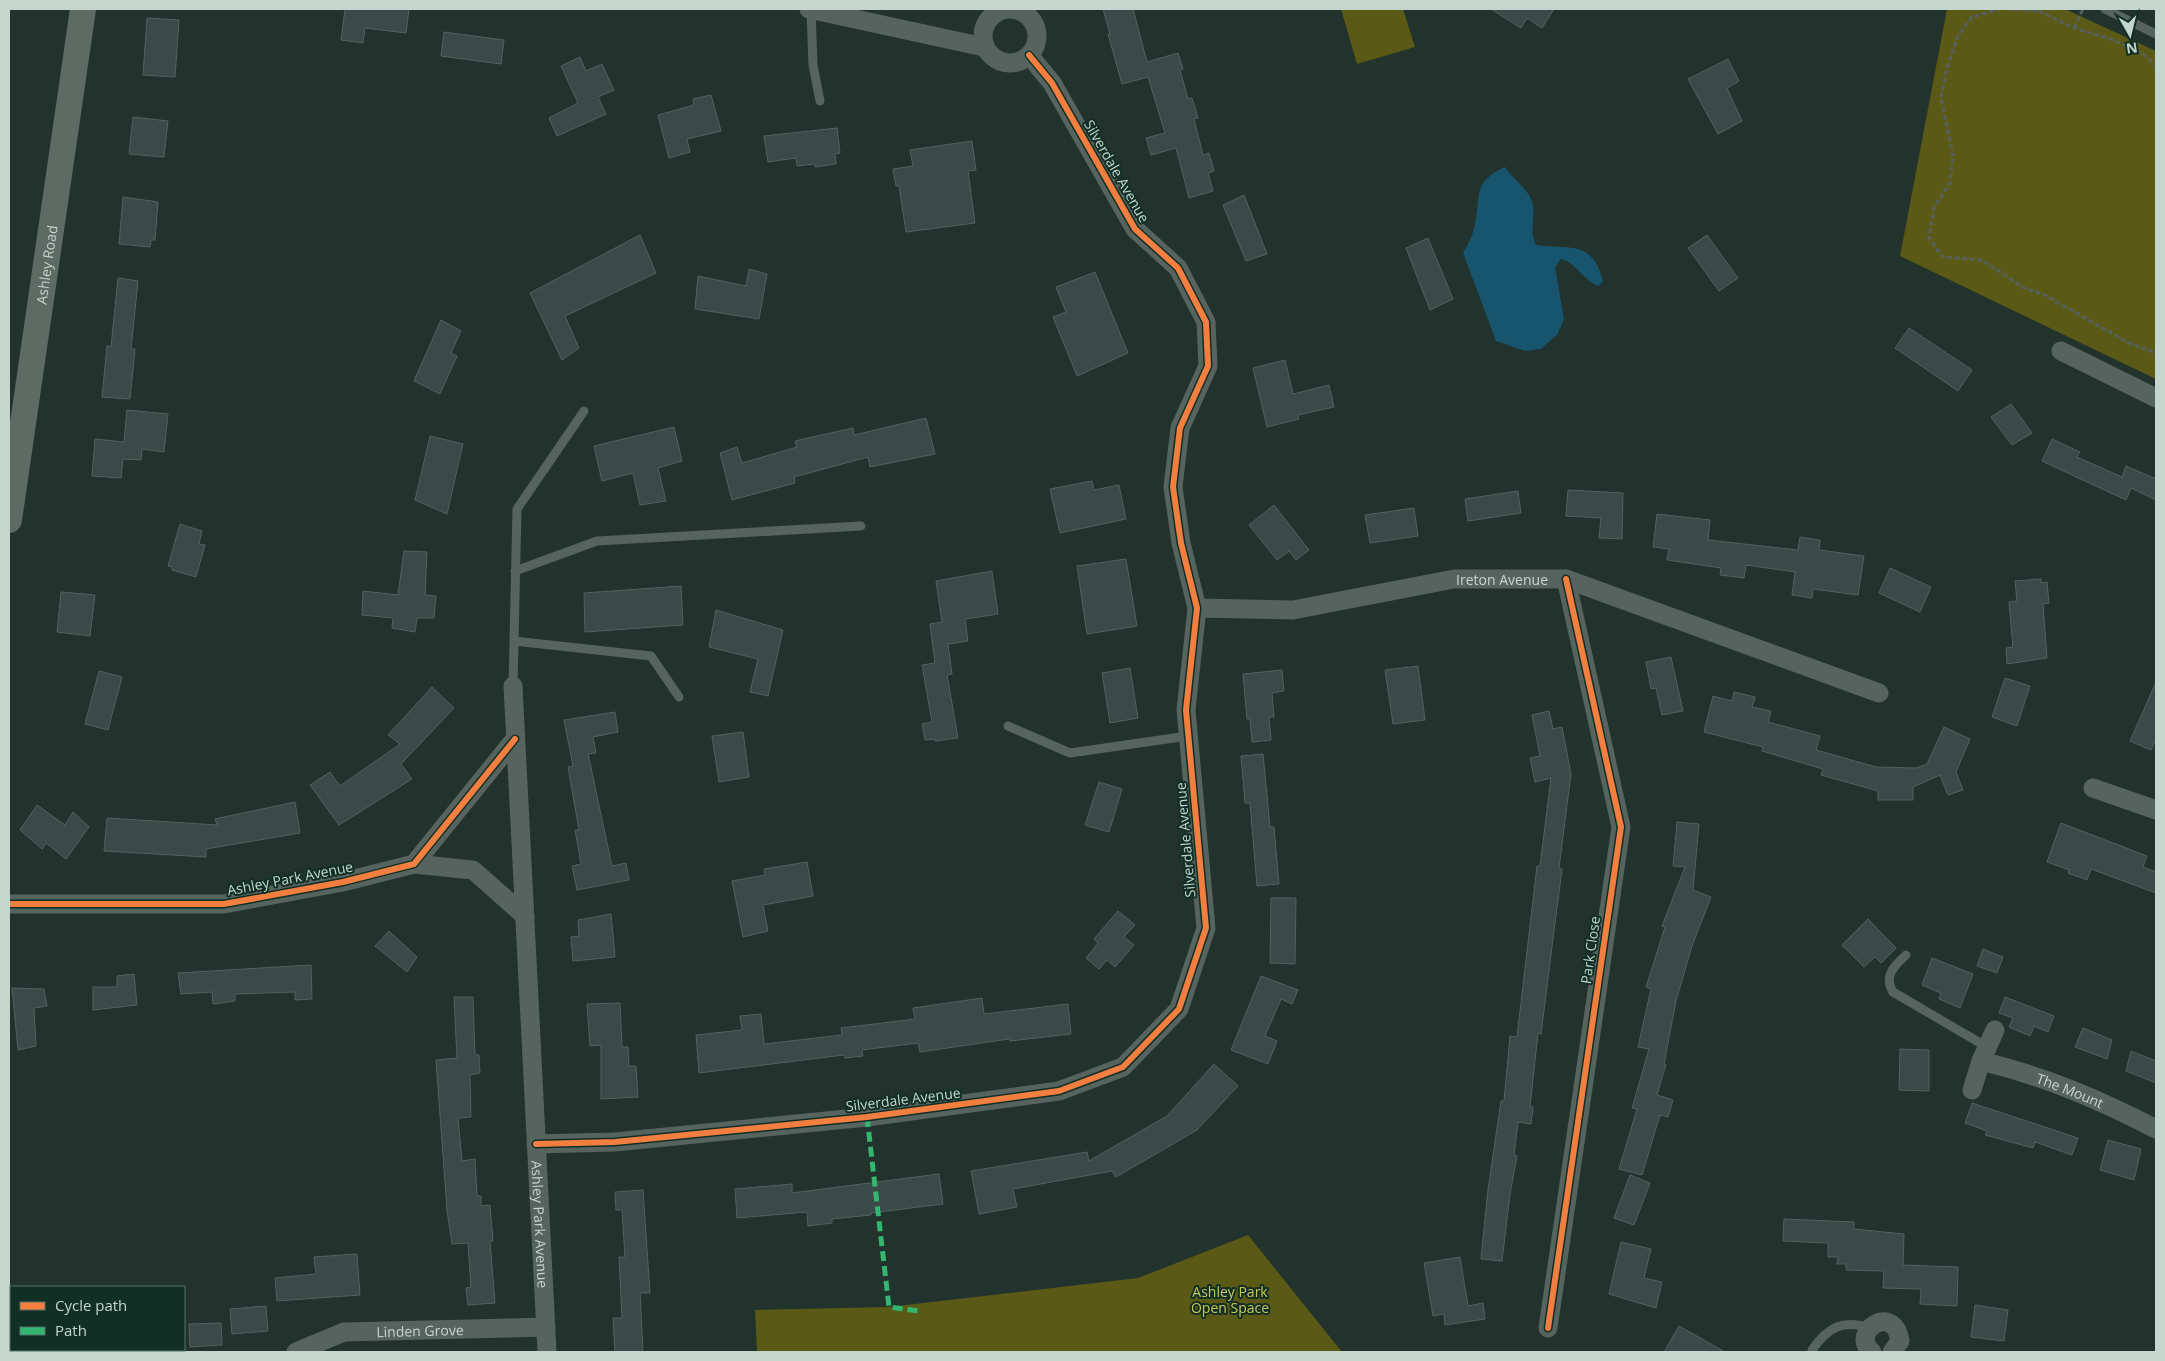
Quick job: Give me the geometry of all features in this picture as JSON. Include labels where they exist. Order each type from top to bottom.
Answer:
[{"type":"main road","name":"Ashley Road","points":[[9,520],[83,9]]},
{"type":"street","points":[[810,9],[984,47],[996,60],[1005,63],[1022,60],[1029,55],[1037,39],[1032,21],[1026,15],[1010,9],[993,15],[983,29],[984,47]]},
{"type":"street","name":"Silverdale Avenue","points":[[536,1144],[615,1142],[877,1116],[1059,1091],[1123,1067],[1179,1009],[1206,928],[1186,710],[1197,608],[1181,544],[1173,487],[1180,428],[1208,366],[1206,322],[1178,268],[1134,229],[1052,83],[1029,55]]},
{"type":"street","points":[[2061,351],[2156,398]]},
{"type":"street","name":"Ireton Avenue","points":[[1197,608],[1293,610],[1454,579],[1566,579],[1879,693]]},
{"type":"street","name":"Park Close","points":[[1548,1328],[1621,827],[1566,579]]},
{"type":"street","name":"Ashley Park Avenue","points":[[513,686],[547,1352]]},
{"type":"street","points":[[414,864],[515,739]]},
{"type":"street","points":[[2093,788],[2156,810]]},
{"type":"street","name":"Ashley Park Avenue","points":[[9,904],[231,903],[343,882],[414,864],[473,870],[525,916]]},
{"type":"street","points":[[1972,1090],[1984,1054],[1995,1030]]},
{"type":"street","name":"The Mount","points":[[1984,1054],[2107,1104],[2156,1129]]},
{"type":"street","points":[[1872,1352],[1866,1342],[1867,1332],[1870,1328],[1882,1322],[1892,1324],[1898,1332],[1900,1341],[1896,1352]]},
{"type":"street","name":"Linden Grove","points":[[296,1352],[344,1332],[546,1327]]},
{"type":"lane","points":[[810,9],[813,65],[820,101]]},
{"type":"lane","points":[[2105,9],[2156,34]]},
{"type":"lane","points":[[513,686],[517,509],[584,411]]},
{"type":"lane","points":[[515,571],[597,541],[861,526]]},
{"type":"lane","points":[[514,641],[651,656],[679,696]]},
{"type":"lane","points":[[1008,726],[1070,753],[1188,736]]},
{"type":"lane","points":[[1906,955],[1892,968],[1889,979],[1893,992],[1984,1054]]},
{"type":"lane","points":[[1803,1352],[1814,1351],[1820,1338],[1837,1326],[1848,1323],[1870,1328]]},
{"type":"path","points":[[2001,9],[1972,17],[1958,36],[1947,68],[1941,98],[1953,156],[1950,183],[1934,208],[1929,238],[1943,257],[1982,260],[2024,288],[2045,295],[2129,343],[2156,353]]},
{"type":"path","points":[[2009,9],[2039,11],[2074,28],[2111,39],[2143,54],[2156,65]]},
{"type":"path","points":[[2074,28],[2083,9]]},
{"type":"green space","points":[[1341,9],[1403,9],[1415,47],[1357,64]]},
{"type":"green space","points":[[1947,9],[2065,9],[2156,51],[2156,379],[1900,256]]},
{"type":"green space","name":"Ashley Park Open Space","points":[[1248,1235],[1342,1352],[757,1352],[755,1310],[889,1307],[1138,1278]]},
{"type":"water","points":[[1505,167],[1532,200],[1533,235],[1536,245],[1578,249],[1586,252],[1593,258],[1603,281],[1599,286],[1593,284],[1571,264],[1561,259],[1555,267],[1564,319],[1557,335],[1541,349],[1525,351],[1496,341],[1463,253],[1474,228],[1480,190],[1487,178]]},
{"type":"building","points":[[345,9],[409,9],[406,33],[365,28],[363,43],[341,40]]},
{"type":"building","points":[[1103,9],[1133,9],[1147,62],[1178,53],[1183,69],[1180,70],[1188,99],[1192,98],[1198,118],[1194,119],[1203,155],[1209,153],[1214,171],[1208,173],[1213,191],[1189,198],[1176,148],[1151,155],[1146,138],[1165,133],[1148,77],[1122,84]]},
{"type":"building","points":[[1491,9],[1554,9],[1542,28],[1527,18],[1521,28]]},
{"type":"building","points":[[147,18],[179,20],[175,77],[143,75]]},
{"type":"building","points":[[444,32],[504,40],[501,64],[441,56]]},
{"type":"building","points":[[580,57],[586,71],[602,64],[614,90],[598,97],[606,114],[557,136],[549,118],[578,103],[561,66]]},
{"type":"building","points":[[1728,59],[1739,81],[1727,88],[1742,121],[1718,134],[1688,79]]},
{"type":"building","points":[[711,95],[721,131],[687,139],[690,152],[669,158],[658,115],[694,105],[693,99]]},
{"type":"building","points":[[133,117],[168,121],[164,157],[129,154]]},
{"type":"building","points":[[837,128],[840,153],[835,154],[836,164],[815,167],[815,164],[797,166],[796,158],[768,162],[764,136]]},
{"type":"building","points":[[972,141],[976,170],[968,171],[975,223],[906,232],[899,186],[896,186],[893,169],[913,166],[910,150]]},
{"type":"building","points":[[1244,195],[1267,254],[1246,261],[1223,205]]},
{"type":"building","points":[[123,197],[158,202],[155,240],[151,240],[150,247],[119,244]]},
{"type":"building","points":[[640,235],[656,273],[565,316],[579,348],[562,360],[530,293]]},
{"type":"building","points":[[1707,235],[1738,278],[1719,291],[1688,248]]},
{"type":"building","points":[[1428,238],[1453,299],[1430,310],[1406,248]]},
{"type":"building","points":[[749,269],[767,274],[759,319],[695,309],[698,276],[746,286]]},
{"type":"building","points":[[1095,272],[1128,353],[1077,376],[1053,317],[1066,312],[1056,287]]},
{"type":"building","points":[[118,278],[138,281],[131,349],[135,349],[130,399],[102,397],[107,346],[111,347]]},
{"type":"building","points":[[441,320],[461,331],[451,353],[457,356],[440,394],[414,381]]},
{"type":"building","points":[[1909,328],[1972,370],[1958,391],[1895,348]]},
{"type":"building","points":[[1285,360],[1293,394],[1329,385],[1334,407],[1298,415],[1299,419],[1267,427],[1253,368]]},
{"type":"building","points":[[2011,404],[2032,433],[2012,445],[1991,417]]},
{"type":"building","points":[[127,410],[168,414],[164,452],[142,449],[141,460],[123,459],[121,478],[92,476],[95,439],[124,442]]},
{"type":"building","points":[[926,418],[935,454],[870,467],[868,457],[794,477],[795,483],[732,500],[720,453],[737,447],[742,463],[797,447],[795,441],[853,428],[854,435]]},
{"type":"building","points":[[674,427],[682,461],[658,468],[666,501],[640,505],[633,473],[602,481],[594,446]]},
{"type":"building","points":[[430,436],[463,444],[447,514],[415,500]]},
{"type":"building","points":[[2052,439],[2080,452],[2077,457],[2122,477],[2126,466],[2156,479],[2156,500],[2131,488],[2126,500],[2042,461]]},
{"type":"building","points":[[1092,481],[1094,490],[1119,485],[1126,519],[1060,533],[1050,489]]},
{"type":"building","points":[[1568,490],[1623,493],[1622,539],[1599,538],[1601,518],[1566,516]]},
{"type":"building","points":[[1518,491],[1521,513],[1468,521],[1465,499]]},
{"type":"building","points":[[1274,505],[1309,550],[1296,560],[1289,551],[1277,560],[1249,525]]},
{"type":"building","points":[[1414,508],[1418,536],[1370,543],[1365,515]]},
{"type":"building","points":[[1657,514],[1710,520],[1708,540],[1798,550],[1800,537],[1820,540],[1819,550],[1864,556],[1858,595],[1813,589],[1812,598],[1792,595],[1795,572],[1746,565],[1744,578],[1720,575],[1721,568],[1667,560],[1669,549],[1653,547]]},
{"type":"building","points":[[180,524],[202,531],[199,544],[205,545],[196,577],[172,570],[172,567],[168,566]]},
{"type":"building","points":[[404,551],[427,552],[425,595],[436,596],[434,618],[417,618],[415,632],[392,628],[393,618],[362,615],[363,591],[398,595]]},
{"type":"building","points":[[1126,559],[1137,626],[1087,634],[1077,566]]},
{"type":"building","points":[[1890,568],[1931,587],[1920,612],[1879,593]]},
{"type":"building","points":[[992,571],[998,614],[965,619],[968,641],[948,644],[952,674],[947,675],[958,738],[935,741],[935,739],[925,740],[922,724],[932,722],[922,665],[935,663],[930,624],[942,622],[936,581]]},
{"type":"building","points":[[2041,579],[2041,583],[2047,582],[2049,603],[2043,604],[2047,658],[2007,664],[2006,648],[2013,647],[2009,602],[2017,601],[2015,581]]},
{"type":"building","points":[[681,586],[683,625],[585,632],[584,593]]},
{"type":"building","points":[[61,592],[95,595],[90,636],[57,632]]},
{"type":"building","points":[[716,610],[783,630],[768,696],[750,692],[758,659],[709,647]]},
{"type":"building","points":[[1671,657],[1683,711],[1662,715],[1656,688],[1651,689],[1646,662]]},
{"type":"building","points":[[1418,666],[1425,720],[1393,724],[1385,670]]},
{"type":"building","points":[[1130,668],[1138,718],[1110,723],[1102,673]]},
{"type":"building","points":[[1282,670],[1284,691],[1272,693],[1274,717],[1269,717],[1271,740],[1252,742],[1250,719],[1247,719],[1243,674]]},
{"type":"building","points":[[99,671],[122,677],[108,730],[85,724]]},
{"type":"building","points":[[2005,678],[2030,686],[2017,726],[1992,717]]},
{"type":"building","points":[[2156,682],[2156,739],[2151,750],[2130,741]]},
{"type":"building","points":[[432,687],[454,708],[401,764],[412,779],[339,825],[310,785],[330,772],[340,786],[400,744],[388,735]]},
{"type":"building","points":[[1734,692],[1755,697],[1752,707],[1771,711],[1768,722],[1820,736],[1816,750],[1876,767],[1916,768],[1927,764],[1944,727],[1970,739],[1956,772],[1963,790],[1948,795],[1940,775],[1913,787],[1913,800],[1878,800],[1878,791],[1821,775],[1823,769],[1762,751],[1763,747],[1704,732],[1713,696],[1732,701]]},
{"type":"building","points":[[1549,711],[1553,729],[1562,727],[1571,774],[1559,868],[1562,869],[1541,1034],[1538,1033],[1530,1107],[1533,1107],[1531,1124],[1518,1122],[1514,1155],[1517,1156],[1510,1194],[1502,1261],[1481,1259],[1488,1190],[1501,1101],[1504,1101],[1510,1036],[1517,1037],[1537,866],[1540,866],[1551,778],[1535,782],[1530,758],[1540,756],[1532,715]]},
{"type":"building","points":[[615,712],[618,732],[593,737],[596,753],[588,754],[612,866],[626,863],[629,880],[577,890],[572,866],[581,864],[575,830],[579,830],[568,767],[573,766],[564,720]]},
{"type":"building","points":[[743,732],[749,777],[719,782],[712,736]]},
{"type":"building","points":[[1263,754],[1270,827],[1274,827],[1279,884],[1257,886],[1250,803],[1245,803],[1241,756]]},
{"type":"building","points":[[1099,782],[1122,789],[1109,832],[1085,825]]},
{"type":"building","points":[[295,802],[300,833],[206,849],[206,857],[104,851],[107,818],[217,825],[215,819]]},
{"type":"building","points":[[37,805],[65,825],[73,812],[89,827],[66,859],[46,843],[42,849],[20,830]]},
{"type":"building","points":[[1677,822],[1699,824],[1693,890],[1711,897],[1692,946],[1676,1001],[1664,1064],[1666,1064],[1657,1095],[1673,1100],[1668,1117],[1660,1115],[1642,1175],[1619,1169],[1637,1109],[1632,1108],[1649,1049],[1638,1047],[1651,989],[1646,987],[1665,927],[1662,926],[1685,867],[1673,866]]},
{"type":"building","points":[[2061,823],[2147,856],[2143,867],[2156,872],[2156,893],[2091,869],[2087,880],[2068,873],[2069,870],[2047,862]]},
{"type":"building","points":[[807,862],[813,896],[763,905],[768,931],[743,937],[732,881],[765,875],[764,869]]},
{"type":"building","points":[[1271,898],[1296,898],[1295,964],[1270,963]]},
{"type":"building","points":[[1118,911],[1135,925],[1124,937],[1134,945],[1115,967],[1107,960],[1099,969],[1086,958],[1098,943],[1094,939]]},
{"type":"building","points":[[611,914],[615,957],[573,961],[571,937],[579,936],[578,920]]},
{"type":"building","points":[[1868,919],[1896,948],[1881,963],[1875,957],[1864,967],[1842,945]]},
{"type":"building","points":[[389,931],[417,957],[407,972],[375,946]]},
{"type":"building","points":[[1983,949],[2003,957],[1997,973],[1977,966]]},
{"type":"building","points":[[1932,958],[1973,974],[1960,1008],[1939,999],[1941,993],[1922,985]]},
{"type":"building","points":[[311,965],[312,999],[295,1000],[295,992],[235,994],[235,1001],[213,1004],[212,992],[181,994],[178,973]]},
{"type":"building","points":[[134,974],[137,1005],[93,1010],[93,987],[117,987],[117,976]]},
{"type":"building","points":[[1261,976],[1298,990],[1292,1004],[1281,999],[1265,1036],[1277,1041],[1268,1064],[1231,1050]]},
{"type":"building","points":[[12,988],[44,989],[47,1006],[34,1008],[36,1046],[18,1050]]},
{"type":"building","points":[[454,997],[473,997],[475,1055],[479,1055],[480,1073],[470,1075],[471,1117],[458,1118],[462,1161],[475,1159],[477,1196],[481,1196],[481,1206],[490,1205],[493,1241],[490,1241],[495,1303],[468,1305],[466,1288],[471,1287],[468,1243],[452,1244],[447,1210],[436,1060],[457,1058]]},
{"type":"building","points":[[2005,997],[2054,1016],[2048,1032],[2034,1026],[2030,1036],[2009,1027],[2013,1018],[1999,1013]]},
{"type":"building","points":[[982,998],[984,1014],[1068,1004],[1071,1034],[1010,1041],[1009,1039],[920,1052],[918,1043],[862,1050],[863,1056],[845,1058],[844,1055],[699,1073],[696,1035],[742,1030],[740,1016],[761,1014],[764,1044],[842,1035],[841,1028],[915,1019],[913,1008]]},
{"type":"building","points":[[620,1003],[622,1047],[628,1047],[629,1066],[636,1066],[638,1097],[601,1099],[601,1045],[590,1046],[587,1004]]},
{"type":"building","points":[[2083,1028],[2112,1040],[2107,1059],[2075,1047]]},
{"type":"building","points":[[1900,1049],[1929,1050],[1929,1091],[1899,1090]]},
{"type":"building","points":[[2131,1051],[2156,1061],[2156,1083],[2126,1071]]},
{"type":"building","points":[[1214,1064],[1238,1086],[1197,1130],[1116,1177],[1112,1171],[1013,1189],[1017,1207],[979,1214],[971,1171],[1087,1152],[1089,1161],[1167,1116]]},
{"type":"building","points":[[1972,1103],[2078,1138],[2072,1155],[2035,1142],[2033,1148],[1985,1135],[1987,1131],[1965,1123]]},
{"type":"building","points":[[2108,1140],[2141,1149],[2134,1180],[2100,1170]]},
{"type":"building","points":[[939,1174],[943,1204],[832,1219],[832,1223],[808,1226],[807,1212],[737,1218],[735,1189],[792,1184],[792,1193]]},
{"type":"building","points":[[1630,1175],[1650,1183],[1634,1225],[1614,1218]]},
{"type":"building","points":[[643,1190],[650,1293],[640,1293],[643,1352],[615,1352],[613,1318],[622,1318],[619,1257],[625,1257],[622,1210],[616,1210],[615,1192]]},
{"type":"building","points":[[1784,1219],[1854,1222],[1854,1229],[1904,1234],[1903,1265],[1958,1267],[1957,1306],[1920,1304],[1921,1289],[1883,1288],[1884,1271],[1846,1270],[1846,1264],[1837,1264],[1838,1257],[1828,1257],[1828,1243],[1783,1241]]},
{"type":"building","points":[[1621,1242],[1651,1249],[1644,1278],[1662,1282],[1656,1308],[1609,1294]]},
{"type":"building","points":[[357,1254],[360,1295],[277,1301],[275,1278],[316,1274],[314,1257]]},
{"type":"building","points":[[1460,1257],[1468,1306],[1483,1303],[1485,1319],[1445,1325],[1444,1314],[1433,1316],[1424,1263]]},
{"type":"building","points":[[1975,1305],[2008,1310],[2004,1341],[1971,1337]]},
{"type":"building","points":[[266,1306],[268,1331],[232,1334],[230,1309]]},
{"type":"building","points":[[221,1323],[222,1345],[190,1347],[189,1324]]},
{"type":"building","points":[[1679,1326],[1725,1352],[1664,1352]]},
{"type":"marked path","points":[[867,1117],[889,1307],[919,1311]]},
{"type":"cycle path","points":[[536,1144],[615,1142],[867,1117],[1059,1091],[1123,1067],[1179,1009],[1206,928],[1186,710],[1197,608],[1181,543],[1173,487],[1180,428],[1208,366],[1206,322],[1178,268],[1135,229],[1052,83],[1029,55]]},
{"type":"cycle path","points":[[1548,1328],[1621,827],[1566,579]]},
{"type":"cycle path","points":[[9,904],[224,904],[343,882],[414,864],[515,739]]}]
